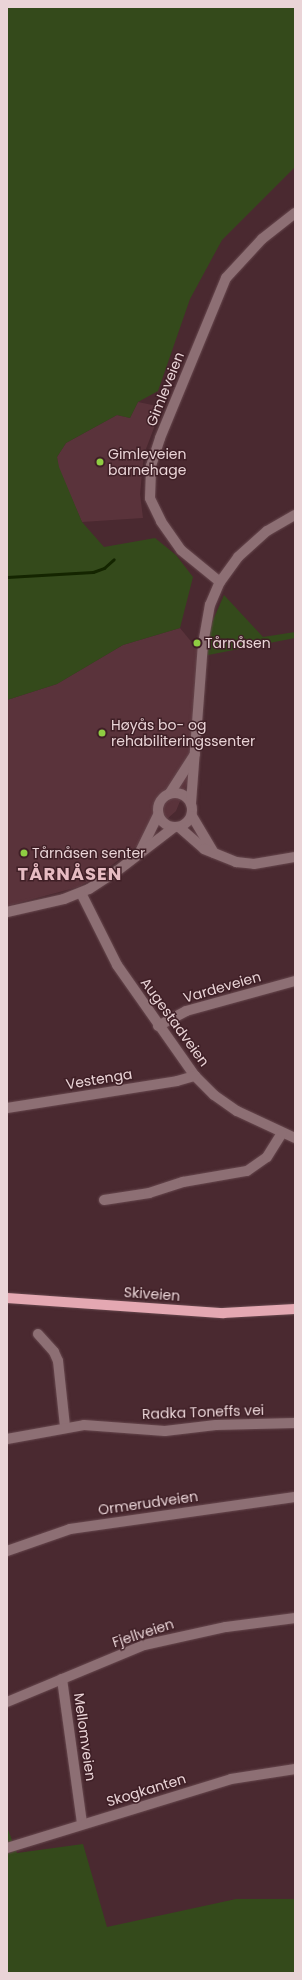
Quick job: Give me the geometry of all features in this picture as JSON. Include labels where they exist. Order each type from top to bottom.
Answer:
[{"type":"main road","name":"Skiveien","points":[[7,1298],[223,1313],[295,1309]]},
{"type":"street","name":"Gimleveien","points":[[220,582],[181,550],[163,526],[150,498],[151,466],[167,420],[226,278],[262,239],[295,213]]},
{"type":"street","points":[[214,853],[192,816],[191,803],[204,632],[210,605],[220,582],[234,562],[267,531],[295,515]]},
{"type":"street","points":[[140,852],[158,815],[159,804],[170,793],[195,754]]},
{"type":"street","points":[[170,793],[182,794],[191,803]]},
{"type":"street","points":[[158,815],[166,825],[176,827],[198,844],[232,861],[248,864],[295,857]]},
{"type":"street","points":[[7,912],[81,893],[106,878],[176,827],[187,823],[192,816]]},
{"type":"street","name":"Augestadveien","points":[[81,893],[105,944],[158,1026],[195,1076],[223,1102],[252,1120],[295,1138]]},
{"type":"street","name":"Vardeveien","points":[[158,1026],[186,1011],[295,981]]},
{"type":"street","name":"Vestenga","points":[[7,1108],[177,1081],[195,1076]]},
{"type":"street","points":[[104,1200],[148,1193],[183,1182],[247,1171],[267,1157],[282,1133]]},
{"type":"street","points":[[38,1334],[54,1352],[58,1361],[65,1427]]},
{"type":"street","name":"Radka Toneffs vei","points":[[7,1439],[65,1427],[106,1426],[165,1431],[216,1425],[295,1423]]},
{"type":"street","name":"Ormerudveien","points":[[7,1551],[48,1536],[85,1526],[295,1497]]},
{"type":"street","name":"Fjellveien","points":[[7,1702],[144,1645],[176,1636],[295,1618]]},
{"type":"street","name":"Mellomveien","points":[[62,1679],[82,1823]]},
{"type":"street","name":"Skogkanten","points":[[7,1848],[82,1823],[231,1779],[295,1769]]},
{"type":"shaded area","name":"Gimleveien barnehage","points":[[138,402],[162,407],[144,454],[140,494],[143,518],[82,522],[58,467],[57,457],[66,443],[117,415],[130,418]]},
{"type":"shaded area","name":"Høyås bo- og rehabiliteringssenter","points":[[180,628],[203,656],[194,767],[176,811],[138,845],[95,878],[78,887],[7,906],[7,700],[57,684],[123,645]]},
{"type":"green space","points":[[7,7],[295,7],[295,167],[222,240],[190,299],[158,391],[138,402],[130,418],[117,415],[66,443],[57,457],[59,467],[82,522],[104,547],[155,538],[176,555],[193,577],[180,628],[123,645],[57,684],[7,700]]},
{"type":"green space","points":[[224,595],[263,637],[295,632],[295,638],[203,656],[210,627]]},
{"type":"green space","points":[[7,1827],[17,1853],[83,1844],[107,1927],[236,1899],[295,1899],[295,1973],[7,1973]]},
{"type":"waterway","points":[[7,577],[93,572],[104,568],[114,559]]},
{"type":"place","name":"Gimleveien barnehage","points":[[100,462]]},
{"type":"place","name":"Tårnåsen","points":[[197,643]]},
{"type":"place","name":"Høyås bo- og rehabiliteringssenter","points":[[102,733]]},
{"type":"place","name":"Tårnåsen senter","points":[[24,853]]},
{"type":"district","name":"TÅRNÅSEN","points":[[70,874]]}]
